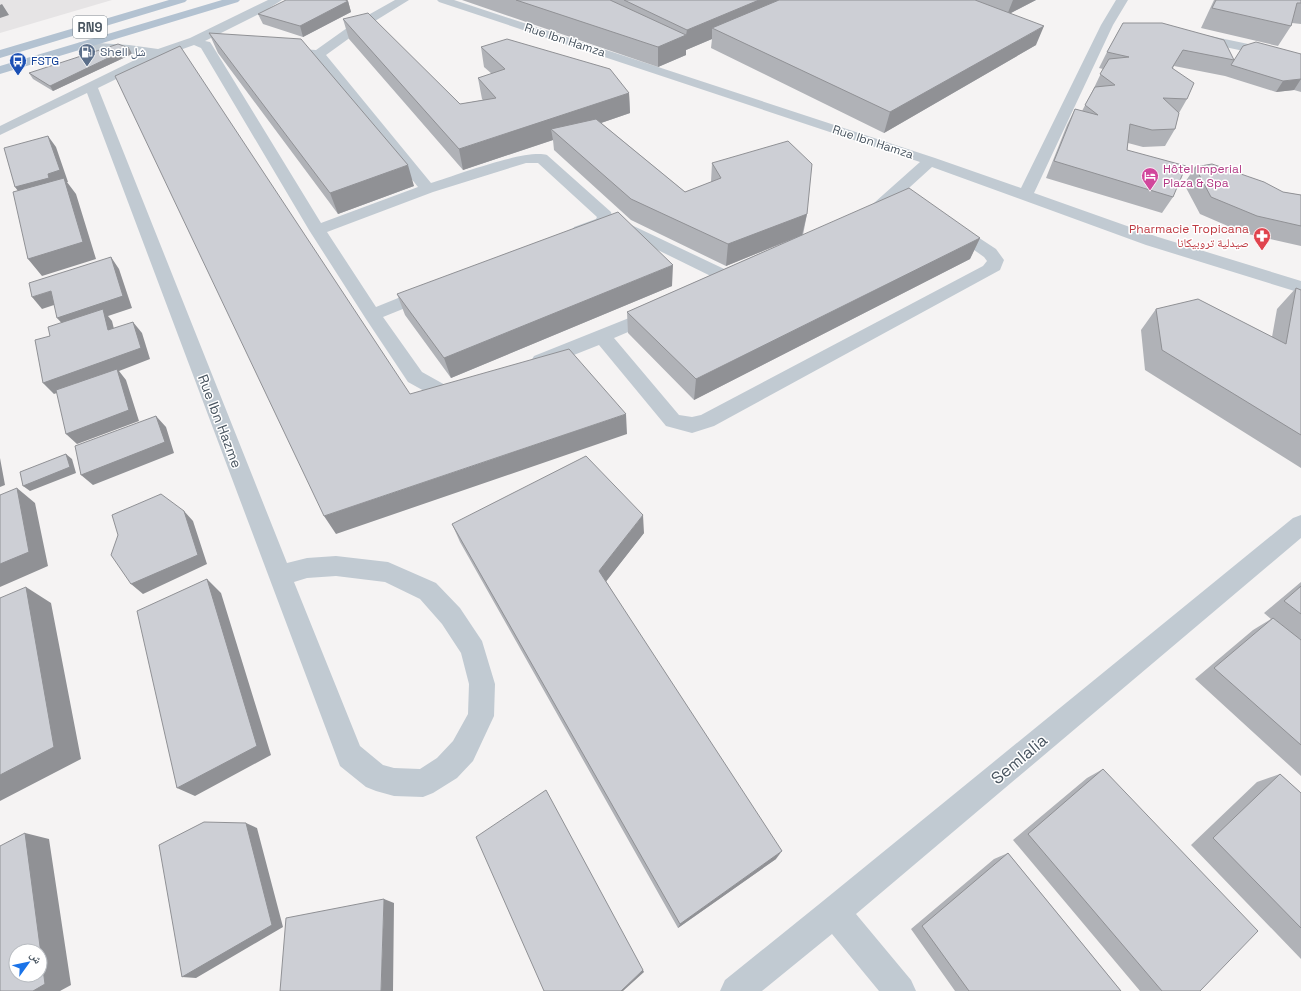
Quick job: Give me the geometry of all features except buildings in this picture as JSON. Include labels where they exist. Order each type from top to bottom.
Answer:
[{"type":"main road","name":"RN9","points":[[0,54],[181,0]]},
{"type":"main road","name":"RN9","points":[[0,70],[234,0]]},
{"type":"street","points":[[0,131],[159,53],[207,44],[276,0]]},
{"type":"street","points":[[272,51],[319,54],[358,26],[403,0]]},
{"type":"street","name":"Rue Ibn Hamza","points":[[443,0],[930,161],[1152,241],[1301,287]]},
{"type":"street","points":[[1025,196],[1107,25],[1122,0]]},
{"type":"street","points":[[1107,25],[1122,26]]},
{"type":"street","points":[[1181,34],[1301,59]]},
{"type":"street","points":[[207,44],[317,230],[372,315],[415,377],[442,392],[451,394],[460,393],[474,387]]},
{"type":"street","points":[[82,46],[129,48],[159,53]]},
{"type":"street","points":[[319,54],[428,189]]},
{"type":"street","name":"Rue Ibn Hazme","points":[[91,86],[280,575],[350,756],[376,777],[394,782],[423,783],[447,768],[463,751],[481,716],[482,684],[473,649],[451,616],[428,591],[388,572],[336,566],[307,568],[280,575]]},
{"type":"street","points":[[317,230],[428,189],[525,159],[542,158],[605,215],[606,219],[740,277],[711,290]]},
{"type":"street","points":[[858,225],[905,195],[930,161]]},
{"type":"street","points":[[602,336],[673,420],[692,425],[707,421],[990,270],[994,266],[996,260],[990,253],[938,218]]},
{"type":"street","points":[[566,237],[606,219]]},
{"type":"street","points":[[372,315],[444,286]]},
{"type":"street","points":[[524,367],[668,308]]},
{"type":"street","name":"Semlalia","points":[[736,991],[834,912],[1301,525]]},
{"type":"street","points":[[834,912],[900,991]]},
{"type":"shaded area","points":[[0,0],[112,0],[0,33]]},
{"type":"place","name":"Shell شل","points":[[87,67]]},
{"type":"place","name":"FSTG","points":[[18,76]]},
{"type":"place","name":"Hôtel Imperial Plaza & Spa","points":[[1150,191]]},
{"type":"place","name":"Pharmacie Tropicana صيدلية تروبيكانا","points":[[1262,251]]}]
